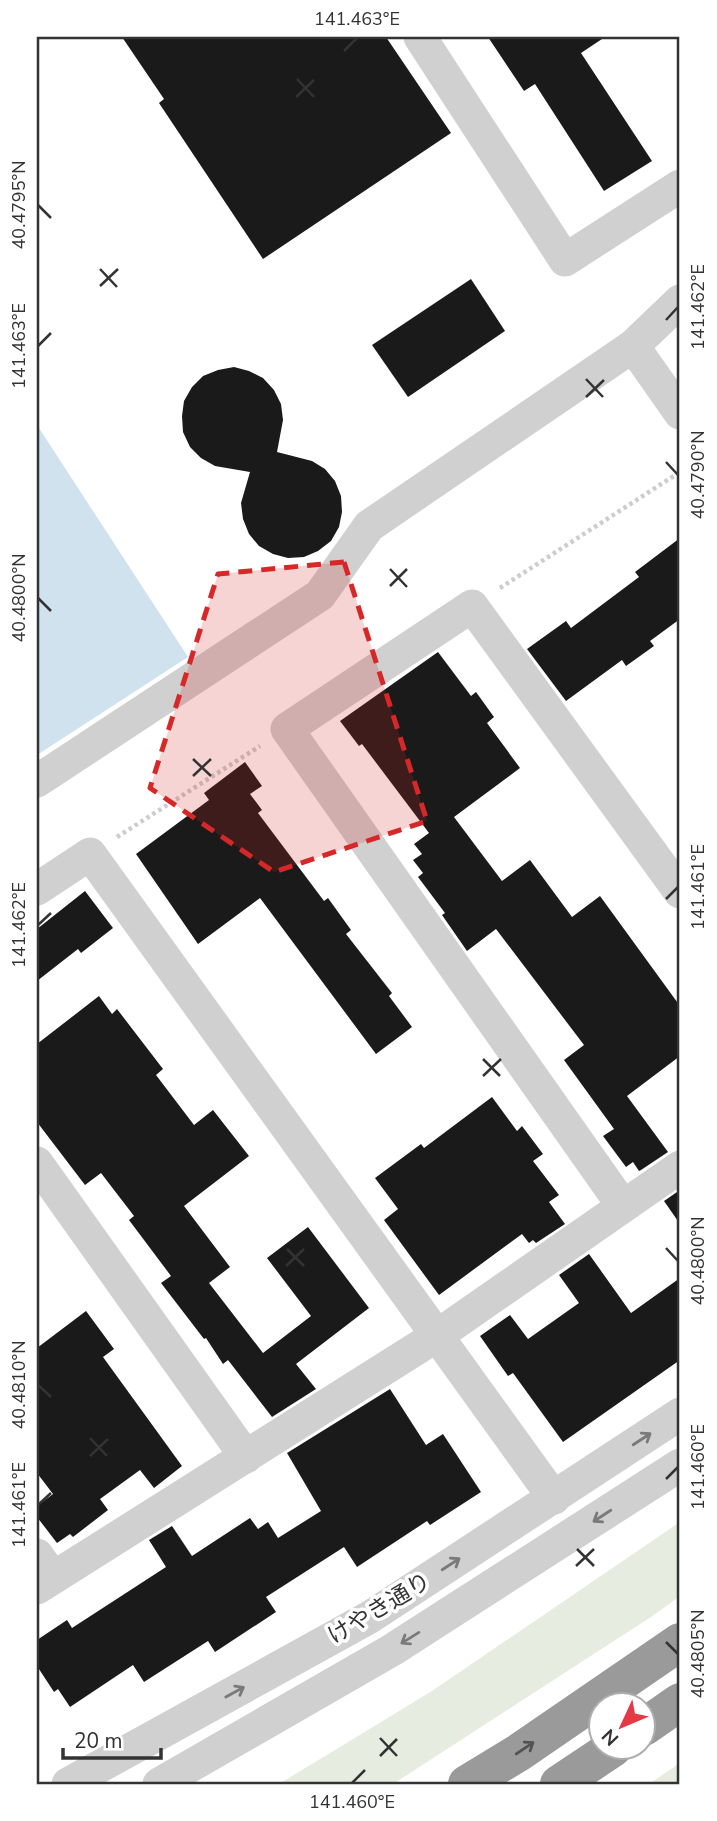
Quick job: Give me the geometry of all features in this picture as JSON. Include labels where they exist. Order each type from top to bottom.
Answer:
[{"type":"highway","points":[[467,1784],[519,1753],[680,1642]]},
{"type":"highway","points":[[658,1717],[680,1702]]},
{"type":"highway","points":[[559,1784],[592,1762]]},
{"type":"street","points":[[420,37],[565,260],[680,186]]},
{"type":"street","points":[[37,781],[320,595],[369,526],[634,346],[680,301]]},
{"type":"street","points":[[634,346],[680,413]]},
{"type":"street","points":[[623,1206],[287,729],[472,606],[680,892]]},
{"type":"street","points":[[37,889],[90,854],[554,1498]]},
{"type":"street","points":[[37,1163],[246,1457]]},
{"type":"street","points":[[42,1573],[246,1457],[438,1335],[680,1167]]},
{"type":"street","name":"けやき通り","points":[[68,1784],[369,1616],[680,1414]]},
{"type":"street","name":"けやき通り","points":[[159,1784],[392,1650],[680,1465]]},
{"type":"path","points":[[472,606],[680,472]]},
{"type":"path","points":[[90,854],[287,729]]},
{"type":"highlighted area","points":[[344,562],[427,821],[274,872],[150,788],[218,574]]},
{"type":"shaded area","points":[[680,1522],[680,1596],[651,1617],[393,1784],[279,1784],[432,1691]]},
{"type":"shaded area","points":[[680,1763],[680,1784],[649,1784]]},
{"type":"water","points":[[37,425],[188,657],[37,755]]},
{"type":"building","points":[[122,37],[386,37],[451,133],[263,259],[159,103],[164,99]]},
{"type":"building","points":[[488,37],[605,37],[581,53],[652,161],[604,191],[535,84],[524,91]]},
{"type":"building","points":[[471,279],[505,331],[408,397],[372,345]]},
{"type":"building","points":[[234,367],[263,378],[274,390],[281,404],[283,420],[277,452],[312,461],[325,469],[335,481],[341,496],[339,527],[331,541],[304,557],[288,558],[259,546],[249,534],[241,503],[250,472],[215,466],[201,458],[190,447],[183,432],[184,401],[192,387],[203,376]]},
{"type":"building","points":[[680,538],[680,619],[650,641],[654,646],[626,666],[622,660],[566,701],[527,649],[566,621],[571,628],[639,577],[635,572]]},
{"type":"building","points":[[438,652],[471,696],[476,692],[494,717],[487,723],[520,768],[454,817],[502,881],[530,860],[572,917],[600,896],[680,1006],[680,1056],[627,1096],[668,1152],[639,1171],[633,1162],[626,1167],[603,1136],[614,1129],[564,1060],[584,1045],[496,929],[467,951],[442,915],[445,913],[418,877],[423,873],[413,860],[422,854],[414,844],[429,833],[362,744],[359,746],[340,721]]},
{"type":"building","points":[[245,762],[262,786],[250,794],[262,810],[258,813],[324,901],[328,898],[351,930],[346,934],[392,993],[389,996],[412,1027],[376,1054],[260,898],[198,944],[136,854],[209,800],[204,793]]},
{"type":"building","points":[[85,891],[113,928],[81,953],[78,949],[37,981],[37,929]]},
{"type":"building","points":[[99,996],[112,1014],[117,1009],[163,1069],[156,1075],[194,1125],[213,1110],[249,1156],[184,1206],[230,1267],[209,1283],[263,1353],[311,1316],[267,1258],[308,1227],[369,1308],[296,1364],[316,1389],[272,1417],[228,1360],[223,1364],[206,1338],[204,1339],[161,1283],[171,1276],[129,1220],[134,1216],[101,1173],[85,1185],[37,1122],[37,1044]]},
{"type":"building","points":[[492,1097],[517,1131],[522,1126],[543,1154],[533,1161],[559,1195],[549,1202],[565,1224],[536,1243],[533,1240],[529,1243],[522,1234],[439,1295],[384,1220],[398,1209],[375,1178],[421,1144],[424,1148]]},
{"type":"building","points":[[680,1190],[680,1224],[664,1201]]},
{"type":"building","points":[[589,1254],[631,1313],[680,1278],[680,1360],[563,1442],[513,1373],[508,1376],[480,1336],[510,1315],[528,1339],[579,1303],[559,1275]]},
{"type":"building","points":[[86,1311],[114,1349],[103,1357],[182,1466],[154,1488],[140,1470],[100,1499],[108,1510],[73,1537],[70,1534],[57,1543],[37,1517],[37,1506],[53,1494],[37,1473],[37,1348]]},
{"type":"building","points":[[390,1389],[426,1445],[443,1434],[481,1492],[430,1525],[427,1521],[357,1567],[344,1547],[266,1597],[276,1612],[215,1652],[208,1641],[144,1682],[133,1665],[70,1707],[58,1689],[54,1692],[37,1666],[37,1640],[67,1620],[72,1628],[166,1567],[149,1540],[172,1526],[192,1556],[250,1518],[258,1529],[268,1522],[278,1538],[321,1511],[287,1453]]}]
